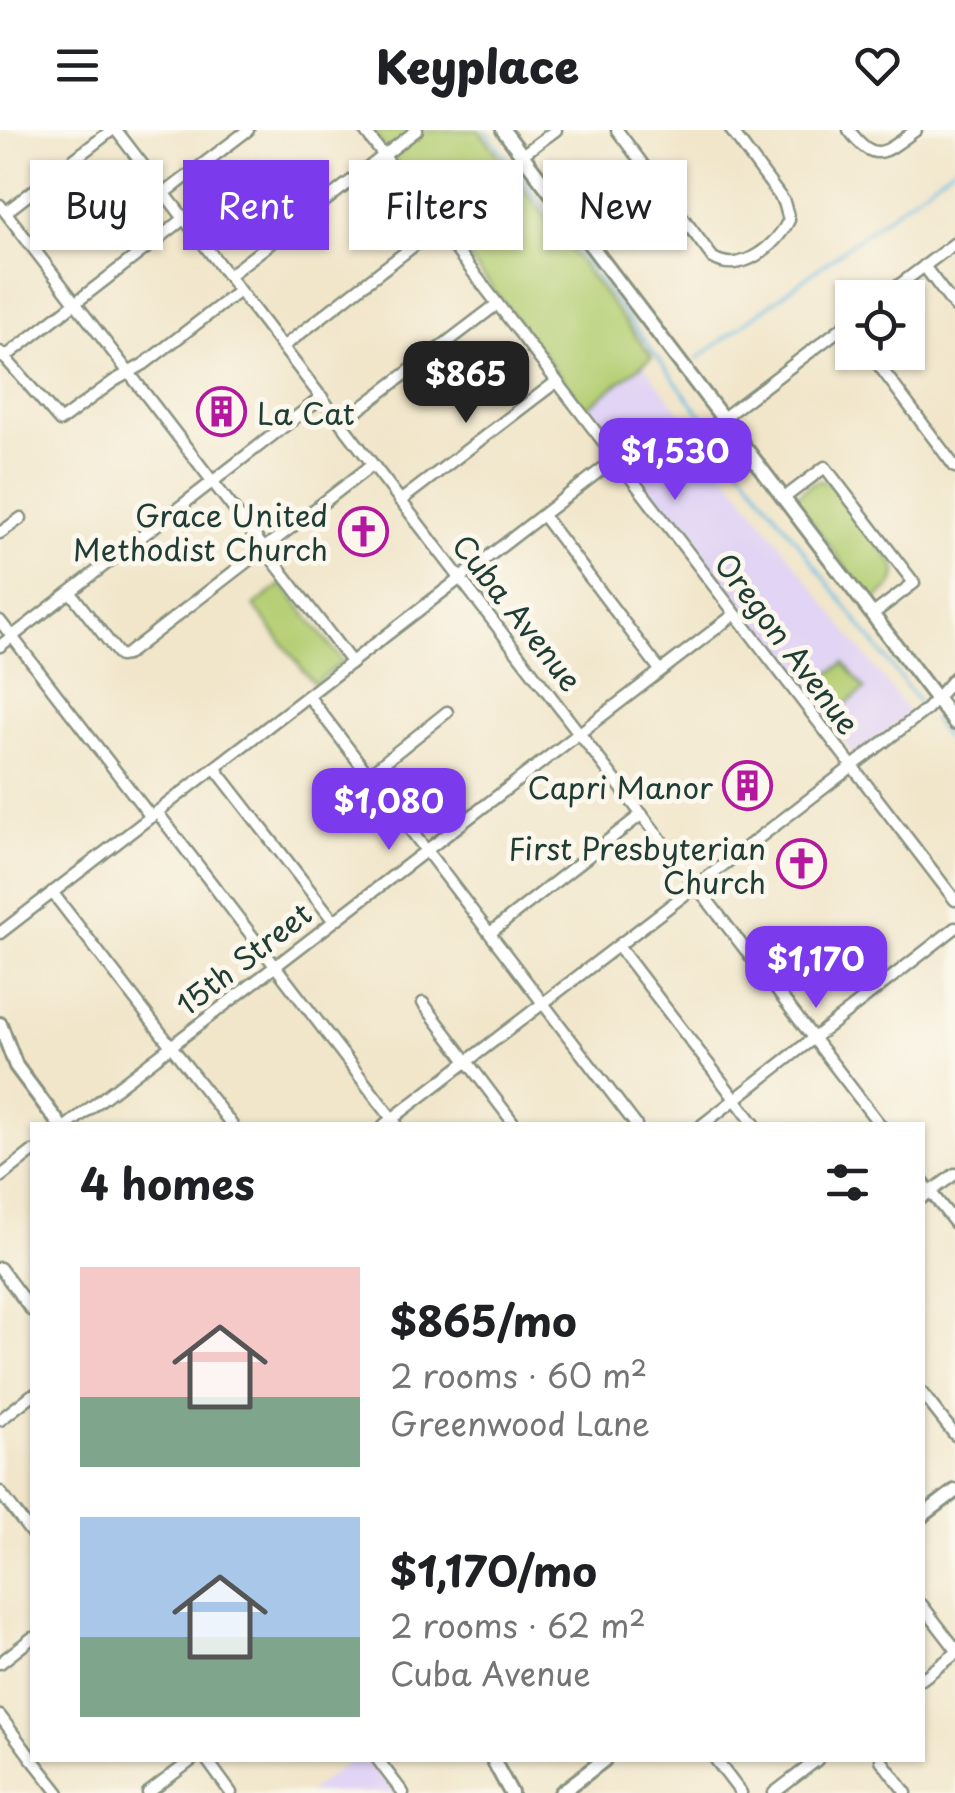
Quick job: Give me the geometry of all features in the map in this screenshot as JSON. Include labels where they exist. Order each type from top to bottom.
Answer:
[{"type":"main road","points":[[503,130],[955,724]]},
{"type":"main road","points":[[0,1024],[16,1066],[62,1122]]},
{"type":"main road","points":[[925,1514],[955,1490]]},
{"type":"main road","points":[[494,1762],[510,1793]]},
{"type":"main road","points":[[561,1793],[601,1762]]},
{"type":"street","name":"Cuba Avenue","points":[[114,130],[183,215]]},
{"type":"street","points":[[114,130],[3,208],[352,663]]},
{"type":"street","points":[[166,193],[248,130]]},
{"type":"street","name":"Oregon Avenue","points":[[364,130],[387,160]]},
{"type":"street","points":[[228,276],[416,130]]},
{"type":"street","points":[[522,155],[556,130]]},
{"type":"street","points":[[616,130],[713,258],[725,265],[742,264],[782,234],[789,220],[784,202],[731,130]]},
{"type":"street","points":[[849,130],[872,153],[887,152],[916,130]]},
{"type":"street","points":[[183,220],[2,357],[60,421],[144,364],[239,291]]},
{"type":"street","points":[[906,280],[955,243]]},
{"type":"street","name":"Cuba Avenue","points":[[209,250],[878,1122]]},
{"type":"street","points":[[284,346],[408,250]]},
{"type":"street","name":"Oregon Avenue","points":[[455,250],[955,900]]},
{"type":"street","points":[[924,266],[955,307]]},
{"type":"street","points":[[341,423],[496,305]]},
{"type":"street","points":[[722,418],[835,337]]},
{"type":"street","points":[[882,370],[955,468]]},
{"type":"street","points":[[400,502],[556,382]]},
{"type":"street","points":[[0,646],[322,398]]},
{"type":"street","points":[[0,933],[616,459]]},
{"type":"street","points":[[71,593],[120,656],[126,655],[372,466]]},
{"type":"street","points":[[784,498],[825,467],[914,583],[873,614]]},
{"type":"street","points":[[544,516],[660,670]]},
{"type":"street","points":[[0,533],[21,518]]},
{"type":"street","name":"15th Street","points":[[68,1122],[734,614]]},
{"type":"street","points":[[0,621],[276,966],[390,1122]]},
{"type":"street","points":[[392,1122],[852,767],[937,699],[955,677]]},
{"type":"street","points":[[308,698],[634,1122]]},
{"type":"street","points":[[368,776],[447,712]]},
{"type":"street","points":[[215,768],[333,920]]},
{"type":"street","points":[[490,933],[642,814]]},
{"type":"street","points":[[52,892],[230,1122]]},
{"type":"street","points":[[706,1122],[955,928]]},
{"type":"street","points":[[618,946],[753,1122]]},
{"type":"street","points":[[423,1002],[512,1122]]},
{"type":"street","points":[[0,1177],[30,1154]]},
{"type":"street","points":[[955,1174],[927,1195],[955,1223]]},
{"type":"street","points":[[0,1268],[30,1308]]},
{"type":"street","points":[[0,1420],[30,1397]]},
{"type":"street","points":[[925,1397],[955,1436]]},
{"type":"street","points":[[0,1492],[30,1531]]},
{"type":"street","points":[[925,1610],[955,1651],[925,1676]]},
{"type":"street","points":[[0,1663],[30,1640]]},
{"type":"street","points":[[0,1716],[30,1755]]},
{"type":"street","points":[[35,1762],[59,1793]]},
{"type":"street","points":[[148,1793],[189,1762]]},
{"type":"street","points":[[209,1762],[232,1793]]},
{"type":"street","points":[[380,1762],[403,1793]]},
{"type":"street","points":[[718,1762],[741,1793]]},
{"type":"street","points":[[774,1793],[814,1762]]},
{"type":"street","points":[[883,1762],[906,1793]]},
{"type":"shaded area","points":[[643,364],[909,713],[854,755],[585,409]]},
{"type":"shaded area","points":[[348,1762],[378,1762],[401,1793],[308,1793]]},
{"type":"green space","points":[[371,130],[479,130],[502,160],[394,160]]},
{"type":"green space","points":[[523,188],[543,214],[543,250],[570,250],[652,357],[585,409],[463,250],[523,250]]},
{"type":"green space","points":[[814,482],[832,484],[895,566],[894,582],[874,600],[796,501],[797,495]]},
{"type":"green space","points":[[282,584],[343,662],[314,684],[254,606]]},
{"type":"green space","points":[[844,663],[865,689],[842,707],[821,680]]},
{"type":"waterway","points":[[485,130],[920,704]]},
{"type":"waterway","points":[[697,359],[955,166]]},
{"type":"waterway","points":[[932,719],[955,751]]},
{"type":"place","name":"La Cat","points":[[222,412]]},
{"type":"place","name":"Grace United Methodist Church","points":[[363,531]]},
{"type":"place","name":"Capri Manor","points":[[748,786]]},
{"type":"place","name":"First Presbyterian Church","points":[[801,864]]}]
